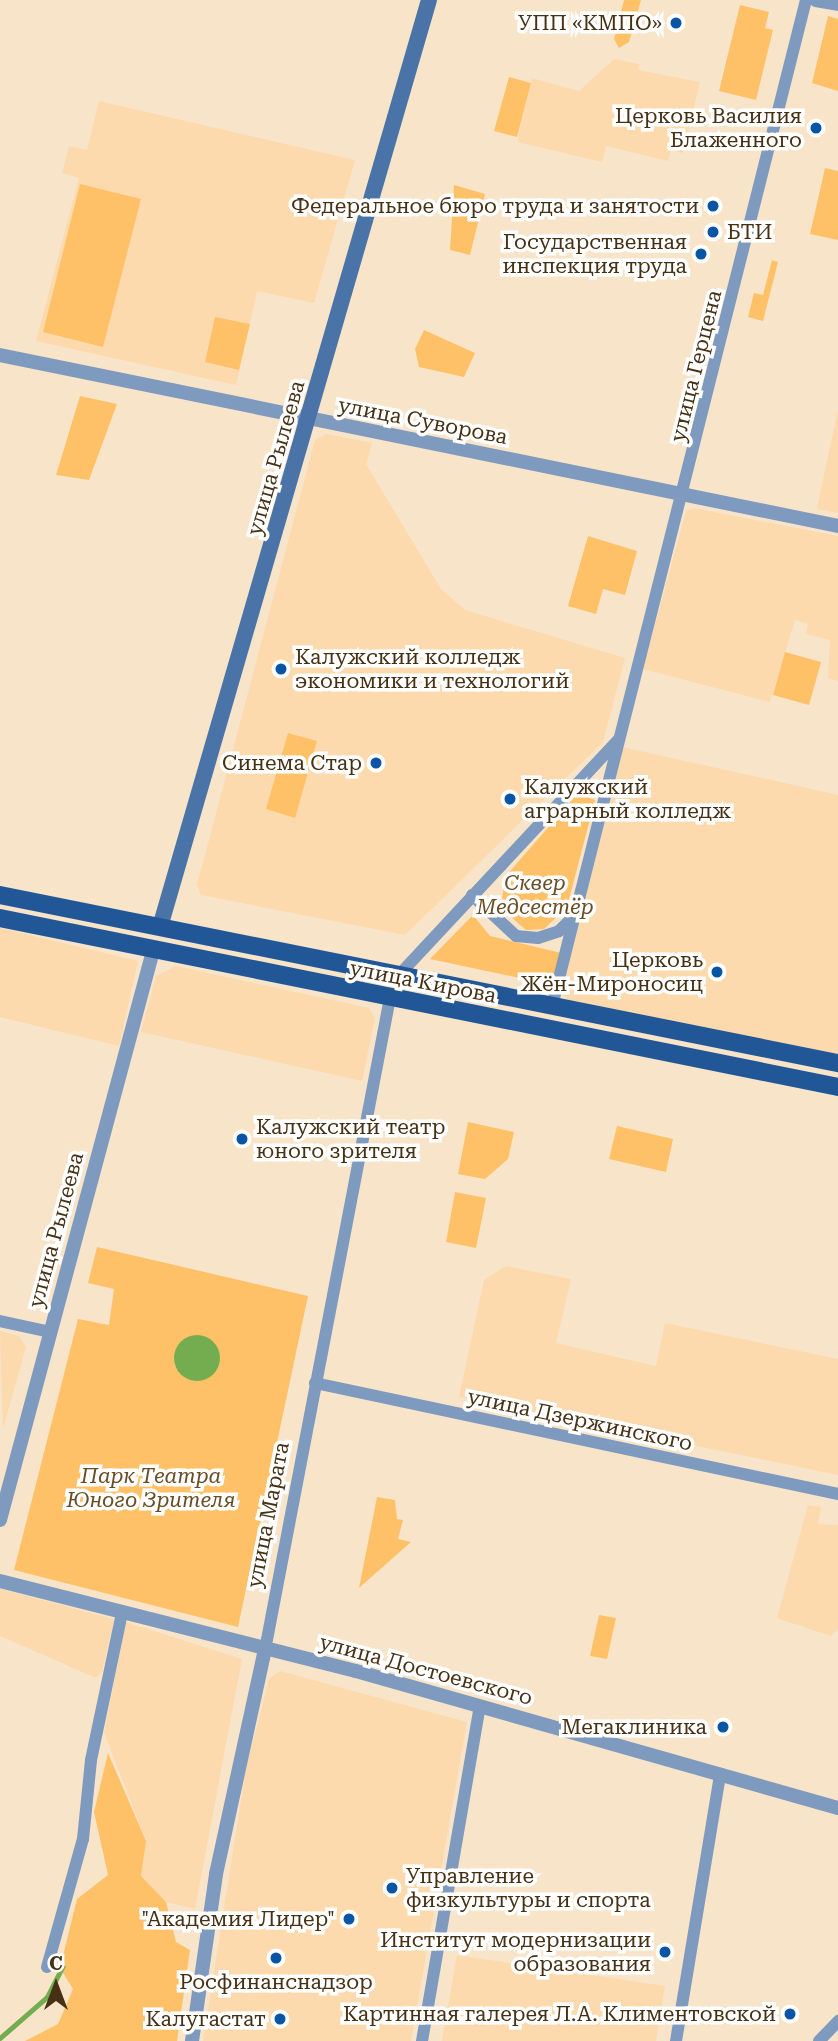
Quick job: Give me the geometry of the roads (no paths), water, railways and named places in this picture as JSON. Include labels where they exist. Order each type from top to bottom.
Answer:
[{"type":"main road","name":"улица Рылеева","points":[[160,927],[310,419],[429,0]]},
{"type":"main road","name":"улица Кирова","points":[[0,895],[838,1063]]},
{"type":"main road","name":"улица Кирова","points":[[0,919],[838,1087]]},
{"type":"main road","points":[[153,951],[160,927]]},
{"type":"street","name":"улица Герцена","points":[[552,1006],[806,0]]},
{"type":"street","points":[[816,0],[838,5]]},
{"type":"street","name":"улица Суворова","points":[[0,355],[838,526]]},
{"type":"street","name":"улица Герцена","points":[[398,976],[618,740]]},
{"type":"street","points":[[472,895],[516,936],[548,935],[575,915]]},
{"type":"street","name":"улица Рылеева","points":[[0,1520],[153,951]]},
{"type":"street","name":"улица Марата","points":[[192,2041],[216,1874],[265,1650],[390,998]]},
{"type":"street","points":[[0,1321],[50,1332]]},
{"type":"street","name":"улица Дзержинского","points":[[315,1383],[838,1494]]},
{"type":"street","name":"улица Достоевского","points":[[0,1581],[480,1706],[838,1808]]},
{"type":"street","points":[[47,1967],[83,1839],[91,1760],[122,1613]]},
{"type":"street","points":[[422,2041],[480,1706]]},
{"type":"street","points":[[676,2041],[720,1774]]},
{"type":"street","points":[[819,2041],[838,2021]]},
{"type":"waterway","points":[[0,2038],[47,1997],[62,1967]]},
{"type":"place","name":"УПП «КМПО»","points":[[676,23]]},
{"type":"place","name":"Церковь Василия Блаженного","points":[[816,128]]},
{"type":"place","name":"Федеральное бюро труда и занятости","points":[[713,206]]},
{"type":"place","name":"БТИ","points":[[713,232]]},
{"type":"place","name":"Государственная инспекция труда","points":[[701,254]]},
{"type":"place","name":"Калужский колледж экономики и технологий","points":[[281,669]]},
{"type":"place","name":"Синема Стар","points":[[376,763]]},
{"type":"place","name":"Калужский аграрный колледж","points":[[510,799]]},
{"type":"place","name":"Церковь Жён-Мироносиц","points":[[717,972]]},
{"type":"place","name":"Калужский театр юного зрителя","points":[[242,1139]]},
{"type":"place","name":"Мегаклиника","points":[[723,1727]]},
{"type":"place","name":"Управление физкультуры и спорта","points":[[392,1888]]},
{"type":"place","name":"\"Академия Лидер\"","points":[[349,1919]]},
{"type":"place","name":"Институт модернизации образования","points":[[665,1952]]},
{"type":"place","name":"Росфинанснадзор","points":[[276,1958]]},
{"type":"place","name":"Картинная галерея Л.А. Климентовской","points":[[790,2014]]},
{"type":"place","name":"Калугастат","points":[[280,2019]]},
{"type":"park label","name":"Сквер Медсестёр","points":[[535,895]]},
{"type":"park label","name":"Парк Театра Юного Зрителя","points":[[151,1488]]}]
